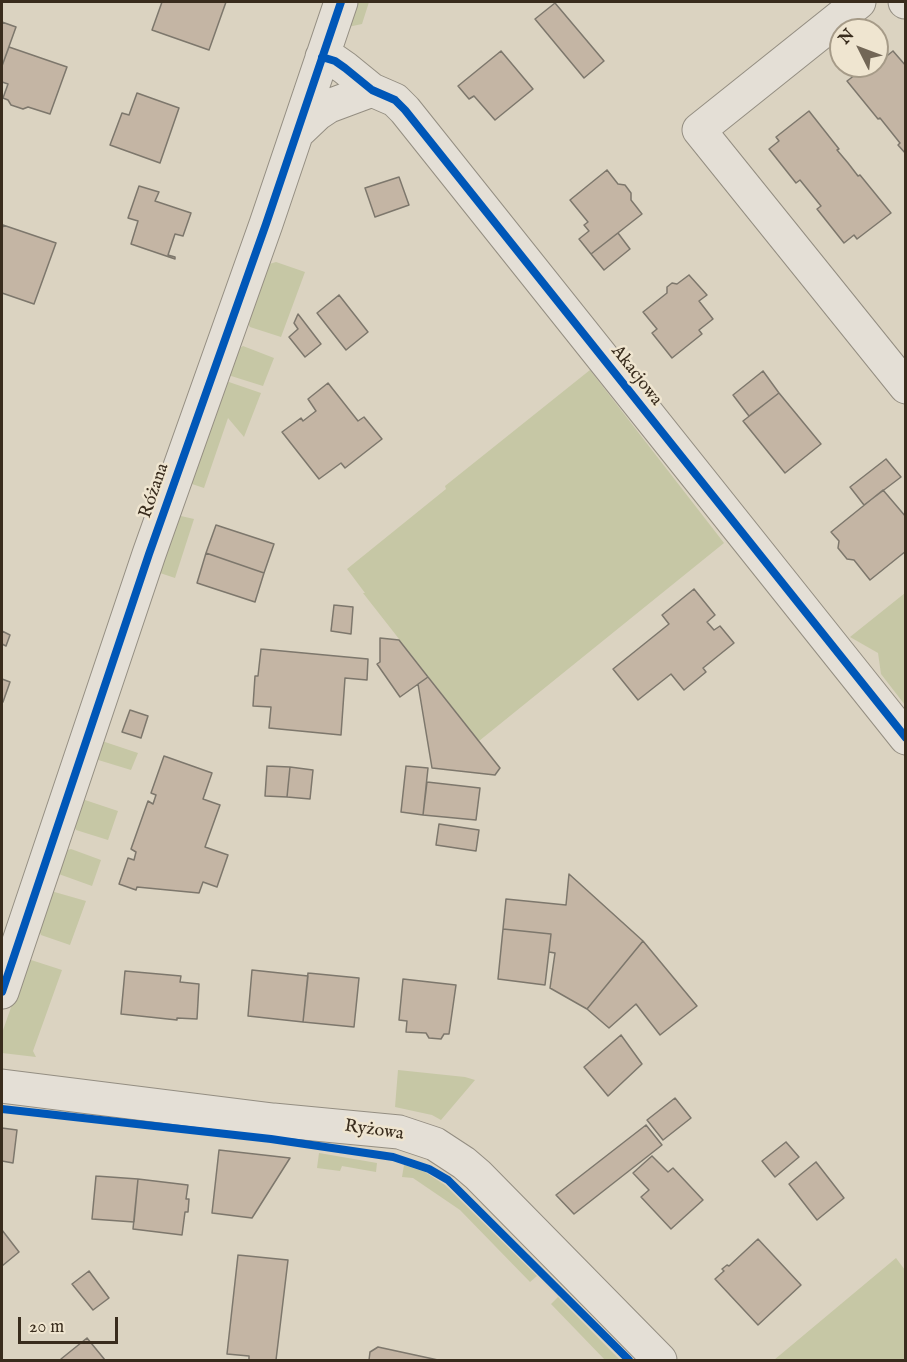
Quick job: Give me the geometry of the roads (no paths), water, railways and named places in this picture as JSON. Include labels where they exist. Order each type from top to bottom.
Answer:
[{"type":"street","name":"Różana","points":[[2,992],[153,543],[341,2]]},
{"type":"street","points":[[859,2],[699,130],[906,387]]},
{"type":"street","name":"Akacjowa","points":[[322,57],[335,61],[372,90],[395,100],[405,110],[906,738]]},
{"type":"street","points":[[296,134],[329,106],[372,90]]},
{"type":"street","name":"Ryżowa","points":[[2,1086],[273,1120],[399,1132],[435,1144],[478,1175],[660,1360]]}]
